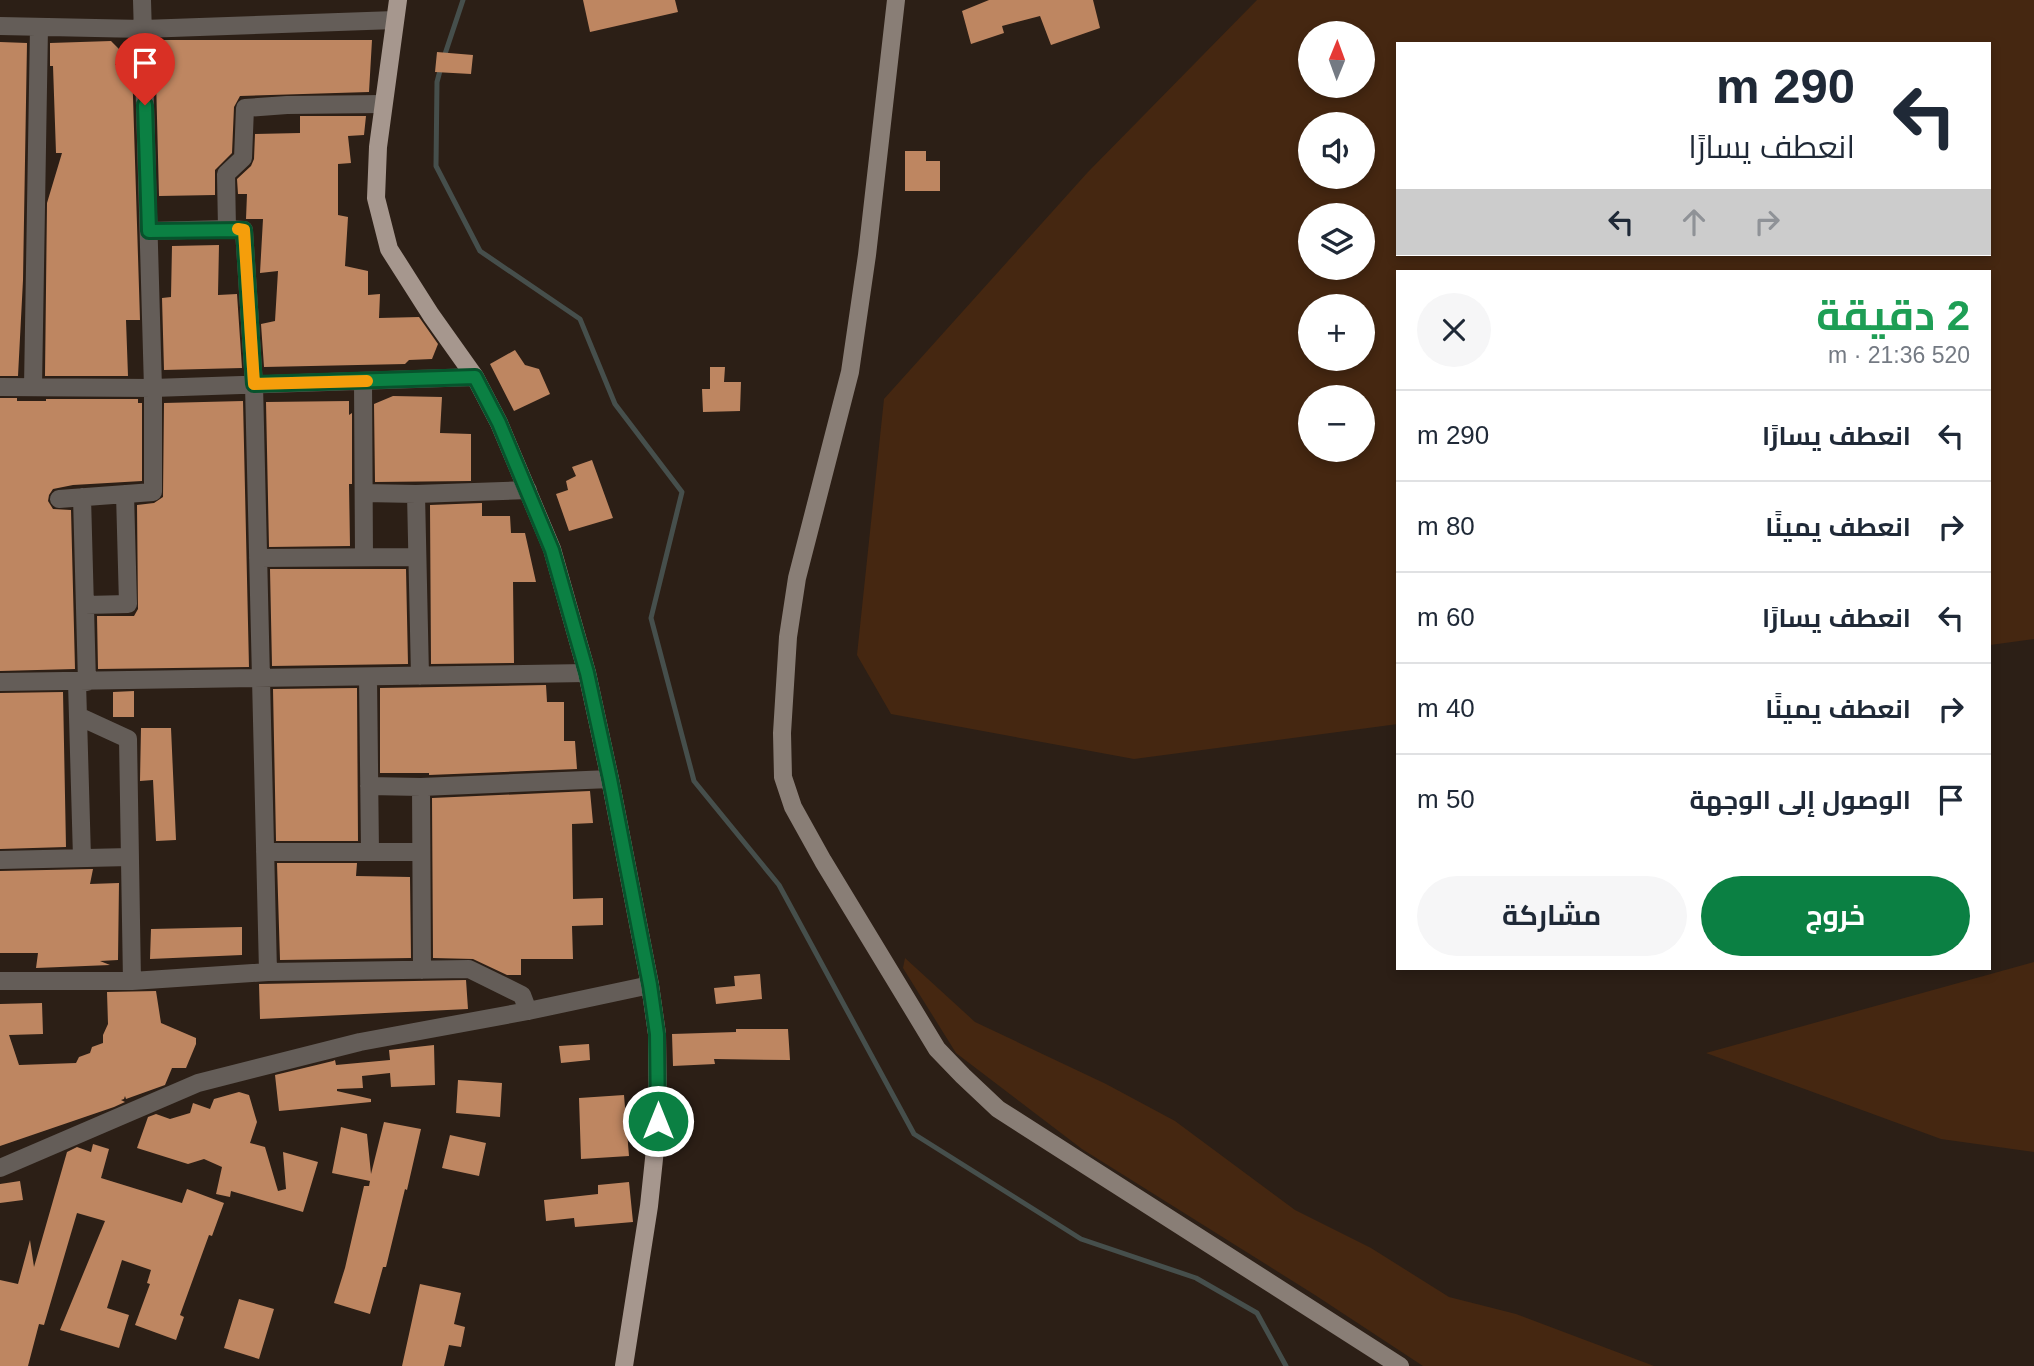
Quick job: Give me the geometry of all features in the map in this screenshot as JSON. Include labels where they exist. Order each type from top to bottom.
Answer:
[{"type":"main road","points":[[398,0],[377,147],[376,198],[388,249],[475,377],[499,423],[552,550],[587,673],[650,985],[657,1034],[658,1121],[649,1206],[624,1366]]},
{"type":"main road","points":[[896,0],[867,255],[850,372],[797,578],[788,637],[782,733],[783,776],[793,807],[937,1049],[999,1109],[1400,1366]]},
{"type":"street","points":[[59,499],[153,492],[153,387],[142,0]]},
{"type":"street","points":[[0,26],[143,29],[395,20]]},
{"type":"street","points":[[33,387],[39,27]]},
{"type":"street","points":[[227,229],[226,174],[243,158],[245,108],[383,104]]},
{"type":"street","points":[[149,231],[244,230],[254,384],[268,972]]},
{"type":"street","points":[[0,387],[153,387],[475,377]]},
{"type":"street","points":[[363,381],[364,557]]},
{"type":"street","points":[[365,493],[528,490]]},
{"type":"street","points":[[85,605],[128,604],[125,494]]},
{"type":"street","points":[[416,494],[420,676]]},
{"type":"street","points":[[82,497],[85,605],[78,716],[82,858]]},
{"type":"street","points":[[258,558],[416,557]]},
{"type":"street","points":[[0,682],[587,673]]},
{"type":"street","points":[[368,677],[370,852]]},
{"type":"street","points":[[78,716],[128,739],[132,981]]},
{"type":"street","points":[[369,786],[421,787],[610,779]]},
{"type":"street","points":[[421,787],[422,970]]},
{"type":"street","points":[[265,852],[421,852]]},
{"type":"street","points":[[0,860],[130,857]]},
{"type":"street","points":[[0,981],[132,981],[268,972],[469,969],[522,995],[528,1011]]},
{"type":"street","points":[[0,1168],[198,1083],[360,1042],[650,985]]},
{"type":"shaded area","points":[[1257,0],[2034,0],[2034,639],[1991,645],[1991,270],[1396,270],[1396,724],[1134,759],[891,714],[857,655],[884,399],[1088,172]]},
{"type":"shaded area","points":[[905,958],[975,1022],[1106,1084],[1175,1121],[1295,1210],[1371,1248],[1449,1297],[1516,1314],[1654,1366],[1423,1366],[1082,1149],[956,1053],[903,968]]},
{"type":"shaded area","points":[[2034,962],[2034,1152],[1941,1139],[1706,1053]]},
{"type":"building","points":[[583,0],[675,0],[678,12],[590,32]]},
{"type":"building","points":[[989,0],[1093,0],[1100,28],[1051,45],[1040,16],[1002,26],[1004,33],[971,44],[962,11]]},
{"type":"building","points":[[155,40],[372,40],[369,92],[240,96],[234,107],[232,153],[215,170],[215,195],[159,196]]},
{"type":"building","points":[[111,41],[120,50],[115,65],[132,65],[140,320],[126,320],[128,376],[45,376],[47,203],[62,153],[56,153],[50,43]]},
{"type":"building","points":[[0,42],[27,43],[23,280],[18,376],[0,376]]},
{"type":"building","points":[[437,52],[473,55],[471,74],[435,72]]},
{"type":"building","points":[[300,116],[366,116],[364,135],[348,136],[351,163],[338,164],[338,215],[348,217],[345,266],[368,271],[368,295],[380,294],[379,318],[419,317],[438,344],[432,359],[409,360],[405,364],[264,367],[261,324],[275,321],[278,271],[260,273],[263,219],[246,219],[247,194],[238,194],[237,179],[251,166],[254,159],[255,134],[300,133]]},
{"type":"building","points":[[905,151],[926,151],[926,161],[940,161],[940,191],[905,191]]},
{"type":"building","points":[[219,245],[218,295],[237,294],[242,368],[164,370],[162,298],[171,297],[172,246]]},
{"type":"building","points":[[515,350],[525,365],[539,369],[550,394],[514,411],[490,364]]},
{"type":"building","points":[[710,367],[725,367],[724,382],[741,382],[740,411],[703,412],[702,389],[710,389]]},
{"type":"building","points":[[393,396],[442,397],[440,433],[471,434],[471,481],[375,482],[374,404]]},
{"type":"building","points":[[0,398],[17,398],[17,401],[138,399],[138,403],[142,403],[142,481],[73,485],[53,489],[49,495],[48,501],[53,509],[71,510],[75,669],[0,671]]},
{"type":"building","points":[[243,401],[249,667],[98,669],[97,616],[134,616],[138,609],[137,505],[154,503],[163,497],[164,403]]},
{"type":"building","points":[[349,401],[349,415],[352,413],[350,546],[269,547],[266,402]]},
{"type":"building","points":[[592,460],[613,518],[569,531],[556,494],[568,490],[566,481],[576,476],[572,467]]},
{"type":"building","points":[[482,503],[482,516],[510,516],[511,533],[525,533],[536,582],[513,582],[514,663],[431,664],[430,505]]},
{"type":"building","points":[[270,569],[406,569],[408,664],[272,666]]},
{"type":"building","points":[[546,685],[547,702],[564,702],[564,741],[575,741],[577,769],[429,775],[380,773],[380,688]]},
{"type":"building","points":[[357,688],[358,841],[276,841],[273,689]]},
{"type":"building","points":[[134,691],[134,717],[113,717],[113,692]]},
{"type":"building","points":[[63,692],[66,847],[0,849],[0,693]]},
{"type":"building","points":[[141,728],[171,728],[176,840],[156,841],[153,780],[140,781]]},
{"type":"building","points":[[590,791],[593,823],[572,824],[573,899],[603,898],[603,925],[572,926],[573,959],[521,959],[521,975],[507,975],[473,959],[433,958],[432,798]]},
{"type":"building","points":[[277,863],[357,863],[356,876],[410,877],[411,958],[280,960]]},
{"type":"building","points":[[93,869],[90,884],[119,883],[118,960],[100,961],[110,965],[36,968],[38,953],[0,953],[0,871]]},
{"type":"building","points":[[242,927],[242,955],[150,959],[151,929]]},
{"type":"building","points":[[760,974],[762,999],[716,1004],[714,988],[735,986],[734,976]]},
{"type":"building","points":[[466,980],[468,1009],[260,1019],[259,984]]},
{"type":"building","points":[[156,991],[161,1023],[196,1038],[186,1068],[172,1068],[165,1085],[126,1099],[125,1096],[121,1100],[125,1102],[114,1107],[0,1146],[0,1004],[42,1003],[43,1034],[9,1035],[19,1065],[76,1063],[79,1057],[90,1053],[92,1047],[103,1043],[108,1024],[107,992]]},
{"type":"building","points":[[736,1029],[788,1029],[790,1060],[714,1059],[715,1064],[673,1066],[672,1034],[736,1032]]},
{"type":"building","points":[[589,1044],[590,1060],[561,1063],[559,1046]]},
{"type":"building","points":[[434,1045],[435,1085],[391,1087],[390,1073],[362,1076],[363,1088],[337,1091],[371,1099],[371,1102],[279,1111],[275,1075],[335,1060],[336,1065],[390,1060],[389,1050]]},
{"type":"building","points":[[458,1080],[502,1083],[500,1117],[456,1113]]},
{"type":"building","points":[[239,1092],[249,1095],[257,1122],[250,1143],[265,1147],[278,1191],[286,1189],[283,1152],[318,1162],[303,1212],[231,1191],[230,1197],[216,1194],[222,1167],[204,1159],[188,1164],[137,1148],[148,1117],[156,1114],[170,1119],[190,1113],[193,1103],[210,1109],[214,1099]]},
{"type":"building","points":[[624,1095],[629,1156],[581,1159],[579,1098]]},
{"type":"building","points":[[384,1122],[421,1129],[386,1267],[383,1267],[370,1314],[334,1303],[364,1186],[369,1186],[370,1181],[332,1173],[341,1127],[367,1134],[371,1174]]},
{"type":"building","points":[[450,1135],[486,1143],[479,1176],[442,1168]]},
{"type":"building","points":[[93,1144],[109,1149],[101,1178],[182,1203],[187,1189],[224,1203],[212,1236],[209,1235],[180,1315],[184,1317],[176,1340],[135,1325],[150,1284],[147,1283],[151,1270],[122,1260],[107,1308],[129,1315],[119,1348],[60,1330],[105,1221],[77,1213],[44,1325],[39,1324],[28,1366],[0,1366],[0,1280],[18,1284],[30,1240],[34,1267],[67,1152],[77,1147],[91,1152]]},
{"type":"building","points":[[20,1181],[23,1200],[0,1203],[0,1184]]},
{"type":"building","points":[[629,1182],[633,1222],[575,1227],[574,1218],[546,1221],[544,1200],[598,1194],[598,1185]]},
{"type":"building","points":[[420,1284],[461,1293],[454,1324],[465,1327],[461,1347],[449,1345],[444,1366],[402,1366]]},
{"type":"building","points":[[239,1299],[274,1309],[259,1359],[224,1348]]},
{"type":"waterway","points":[[444,57],[463,0]]},
{"type":"waterway","points":[[441,67],[437,82],[436,166],[480,251],[580,319],[615,404],[682,492],[651,618],[694,781],[779,885],[914,1134],[1081,1239],[1196,1278],[1257,1313],[1286,1366]]},
{"type":"slow traffic","points":[[238,229],[244,230],[254,384],[367,381]]},
{"type":"route","points":[[145,105],[149,231],[244,230],[254,384],[475,377],[499,423],[552,550],[587,673],[650,985],[657,1034],[658,1121]]}]
